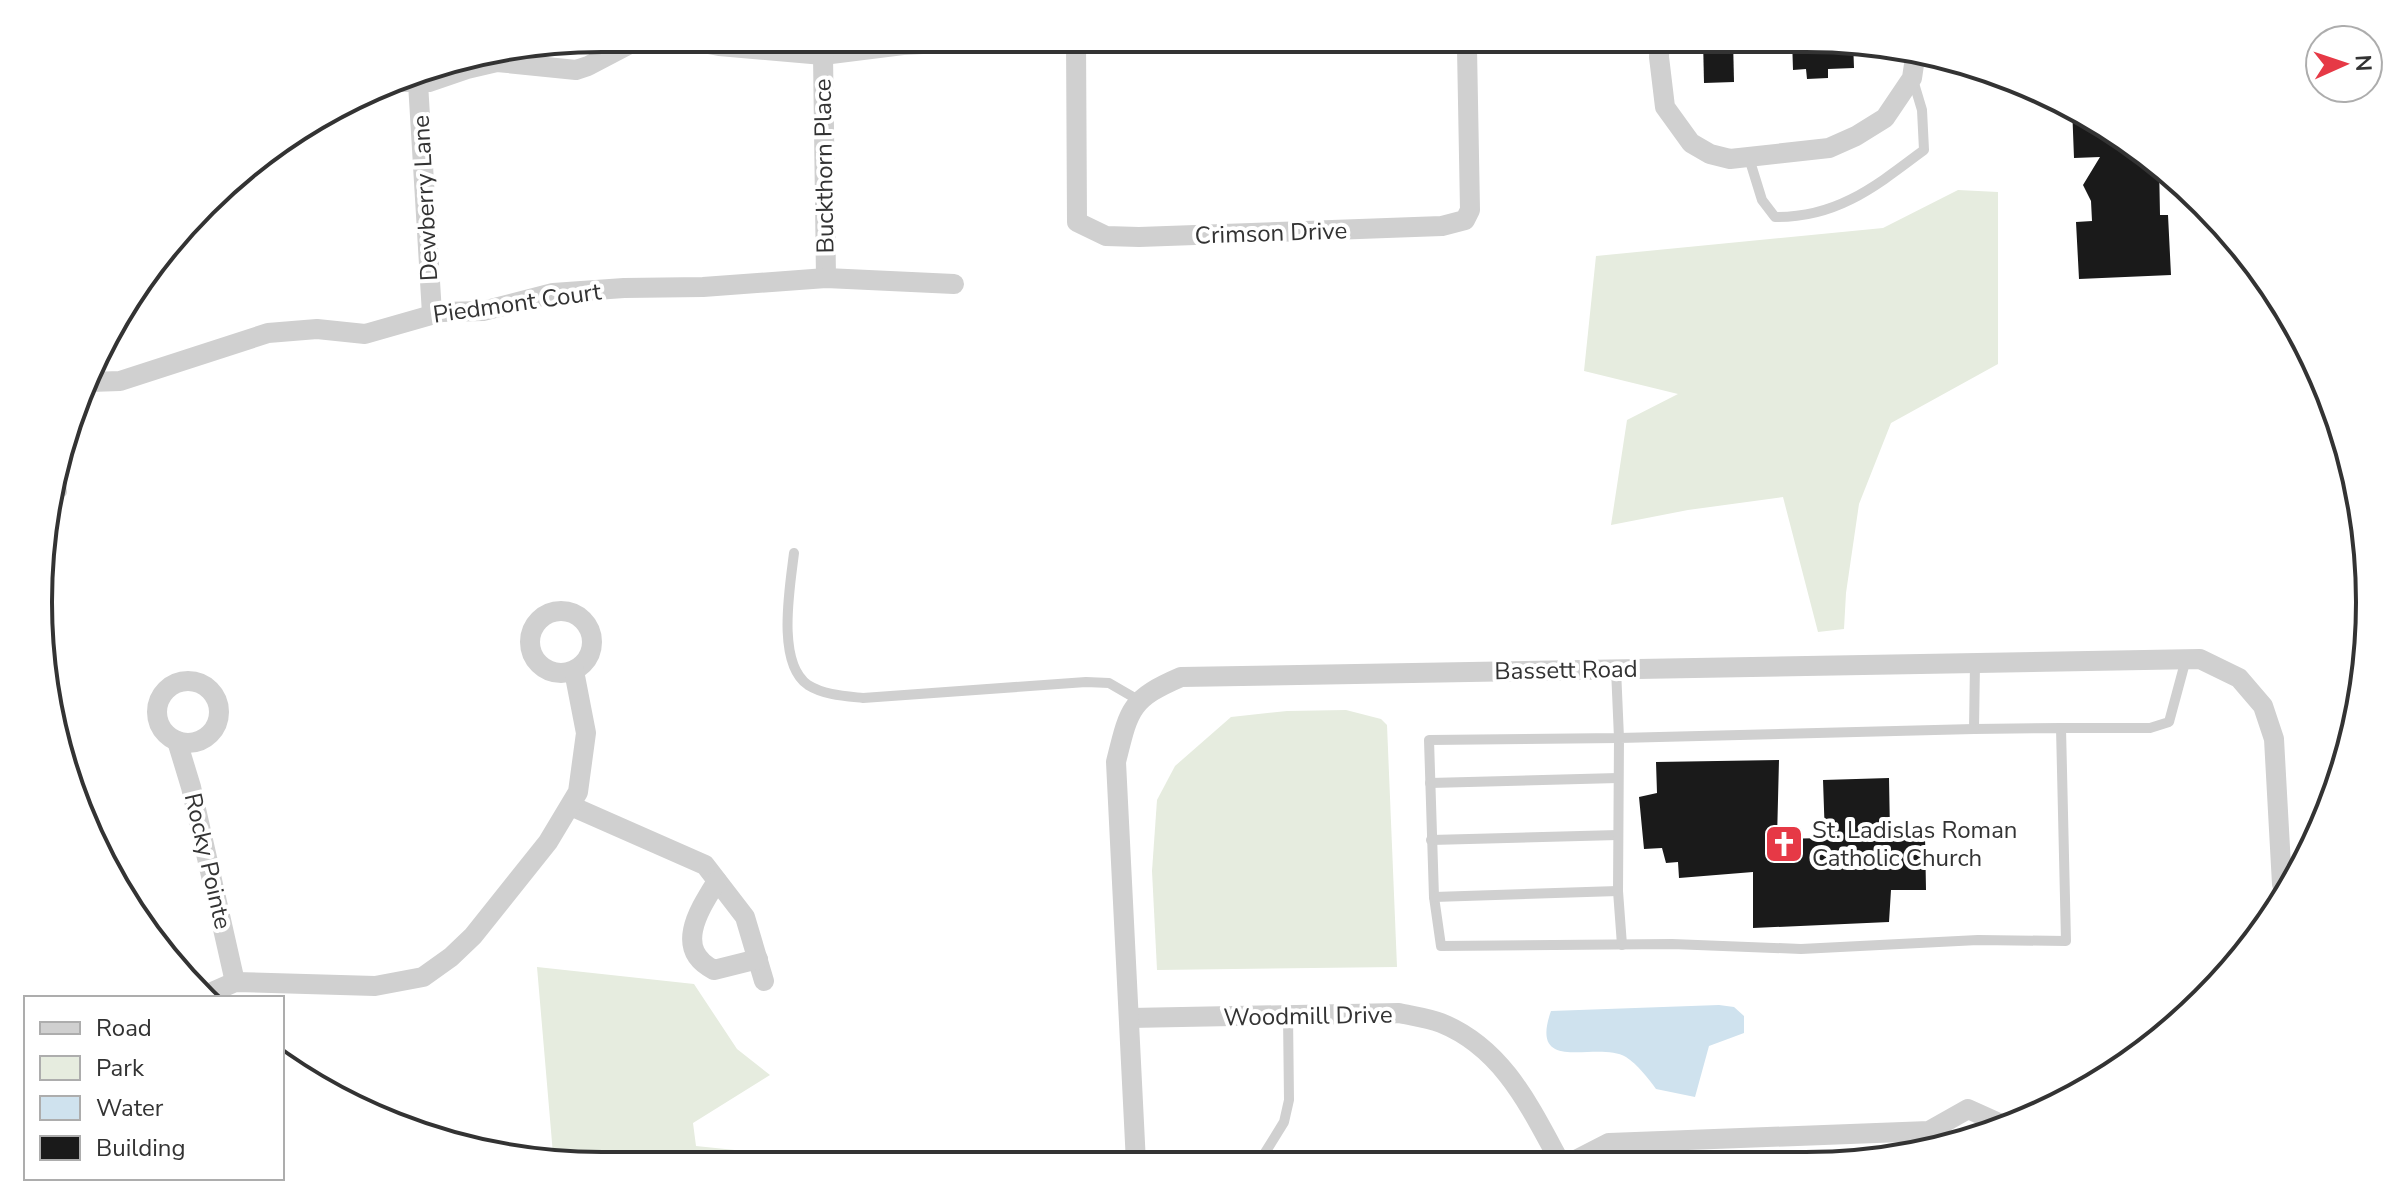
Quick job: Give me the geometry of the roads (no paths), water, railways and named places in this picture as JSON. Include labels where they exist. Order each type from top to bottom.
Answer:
[{"type":"street","points":[[499,62],[576,70],[612,52]]},
{"type":"street","points":[[788,52],[823,55],[847,52]]},
{"type":"street","name":"Crimson Drive","points":[[1076,52],[1077,222],[1106,236],[1139,237],[1442,226],[1465,220],[1470,210],[1467,52]]},
{"type":"street","points":[[1659,52],[1665,107],[1691,143],[1710,154],[1730,159],[1829,148],[1856,136],[1885,118],[1912,78],[1914,63]]},
{"type":"street","name":"Buckthorn Place","points":[[823,55],[826,278]]},
{"type":"street","points":[[420,83],[489,64]]},
{"type":"street","name":"Dewberry Lane","points":[[418,84],[432,314]]},
{"type":"street","name":"Piedmont Court","points":[[99,382],[120,381],[268,333],[317,329],[365,334],[432,314],[483,311],[553,293],[826,278],[954,284]]},
{"type":"street","name":"Bassett Road","points":[[1140,701],[1148,691],[1181,677],[2200,659],[2239,678],[2263,706],[2274,739],[2282,878]]},
{"type":"street","points":[[214,991],[235,982],[375,986],[423,977],[451,957],[473,936],[548,842],[578,792],[586,733],[574,671]]},
{"type":"street","points":[[1136,1152],[1116,762],[1127,718],[1140,701]]},
{"type":"street","name":"Rocky Pointe","points":[[177,741],[191,787],[235,982]]},
{"type":"street","points":[[571,806],[705,865],[745,917],[764,981]]},
{"type":"street","points":[[717,881],[699,909],[693,930],[695,956],[700,963],[714,970],[758,959]]},
{"type":"street","name":"Woodmill Drive","points":[[1130,1018],[1399,1013],[1439,1022],[1480,1046],[1512,1080],[1522,1092],[1555,1152]]},
{"type":"street","points":[[1591,1152],[1609,1143],[1929,1131],[1968,1109],[1992,1120]]},
{"type":"lane","points":[[1749,158],[1762,200],[1775,217],[1802,217],[1849,202],[1924,150],[1922,110],[1912,78]]},
{"type":"lane","points":[[794,553],[788,637],[797,676],[809,686],[831,694],[863,698],[1109,683],[1140,701]]},
{"type":"lane","points":[[2061,728],[2066,941],[1978,940],[1801,949],[1622,945],[1441,946],[1434,897],[1429,740],[1974,729],[2061,728],[2150,728],[2169,722],[2186,659]]},
{"type":"lane","points":[[1974,729],[1976,662]]},
{"type":"lane","points":[[1616,669],[1618,891],[1622,945]]},
{"type":"lane","points":[[1430,783],[1618,778]]},
{"type":"lane","points":[[1431,840],[1618,835]]},
{"type":"lane","points":[[1434,897],[1618,891]]},
{"type":"lane","points":[[1265,1152],[1284,1122],[1289,1100],[1288,1015]]},
{"type":"water","points":[[1734,1007],[1744,1016],[1744,1033],[1709,1046],[1695,1097],[1656,1089],[1626,1057],[1614,1053],[1557,1050],[1549,1043],[1546,1031],[1551,1011]]},
{"type":"place","name":"St. Ladislas Roman Catholic Church","points":[[1784,844]]}]
